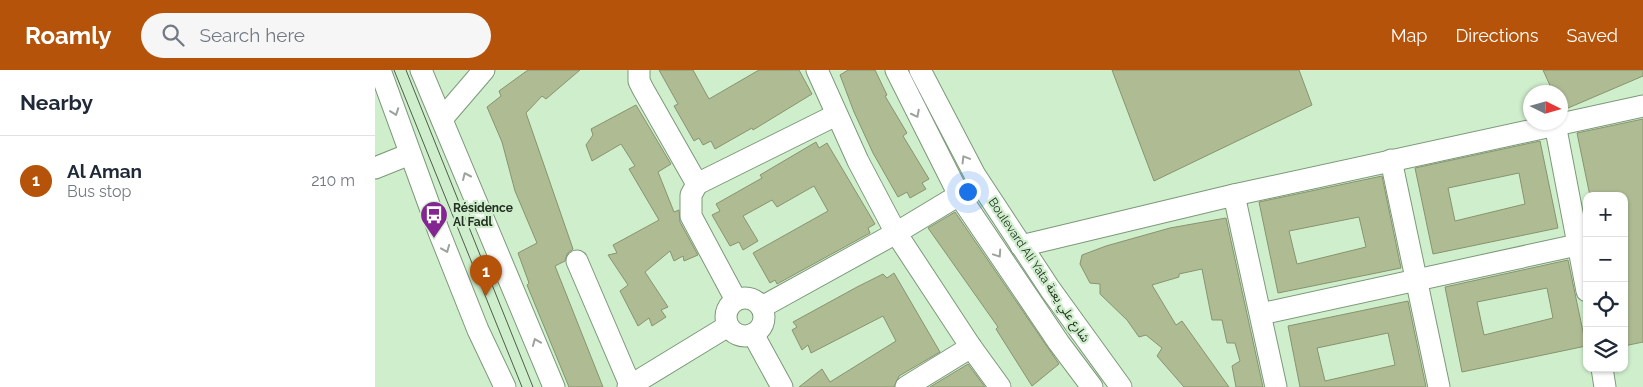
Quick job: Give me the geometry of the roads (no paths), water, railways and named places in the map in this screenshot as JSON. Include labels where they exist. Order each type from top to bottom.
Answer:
[{"type":"street","points":[[380,70],[410,154],[478,330],[505,387]]},
{"type":"street","points":[[421,70],[483,212],[554,387]]},
{"type":"street","points":[[442,119],[484,70]]},
{"type":"street","points":[[639,70],[639,81],[643,89],[697,184]]},
{"type":"street","points":[[817,70],[836,115],[896,233],[971,347],[1000,387]]},
{"type":"street","name":"Boulevard Ali Yata شارع علي يعتة","points":[[896,70],[959,195],[1059,343],[1092,387]]},
{"type":"street","name":"Boulevard Ali Yata شارع علي يعتة","points":[[920,70],[958,147],[1021,246],[1121,387]]},
{"type":"street","points":[[1568,121],[1643,106]]},
{"type":"street","points":[[736,300],[691,216],[691,195],[697,184],[836,115]]},
{"type":"street","points":[[1021,246],[1234,195],[1528,130]]},
{"type":"street","points":[[1556,130],[1585,282]]},
{"type":"street","points":[[375,168],[410,154]]},
{"type":"street","points":[[1391,160],[1439,387]]},
{"type":"street","points":[[762,307],[896,233],[959,195]]},
{"type":"street","points":[[1234,195],[1276,387]]},
{"type":"street","points":[[1261,314],[1577,245]]},
{"type":"street","points":[[577,260],[630,386],[728,326]]},
{"type":"street","points":[[750,298],[762,307],[764,322],[753,334],[742,336],[731,331],[726,314],[736,300],[750,298]]},
{"type":"street","points":[[753,334],[782,387]]},
{"type":"street","points":[[907,387],[971,347]]},
{"type":"street","points":[[1603,372],[1605,387]]},
{"type":"tram line","points":[[394,70],[522,387]]},
{"type":"tram line","points":[[406,70],[533,387]]},
{"type":"place","name":"Résidence Al Fadl","points":[[434,239]]},
{"type":"place","name":"Al Aman","points":[[486,296]]}]
